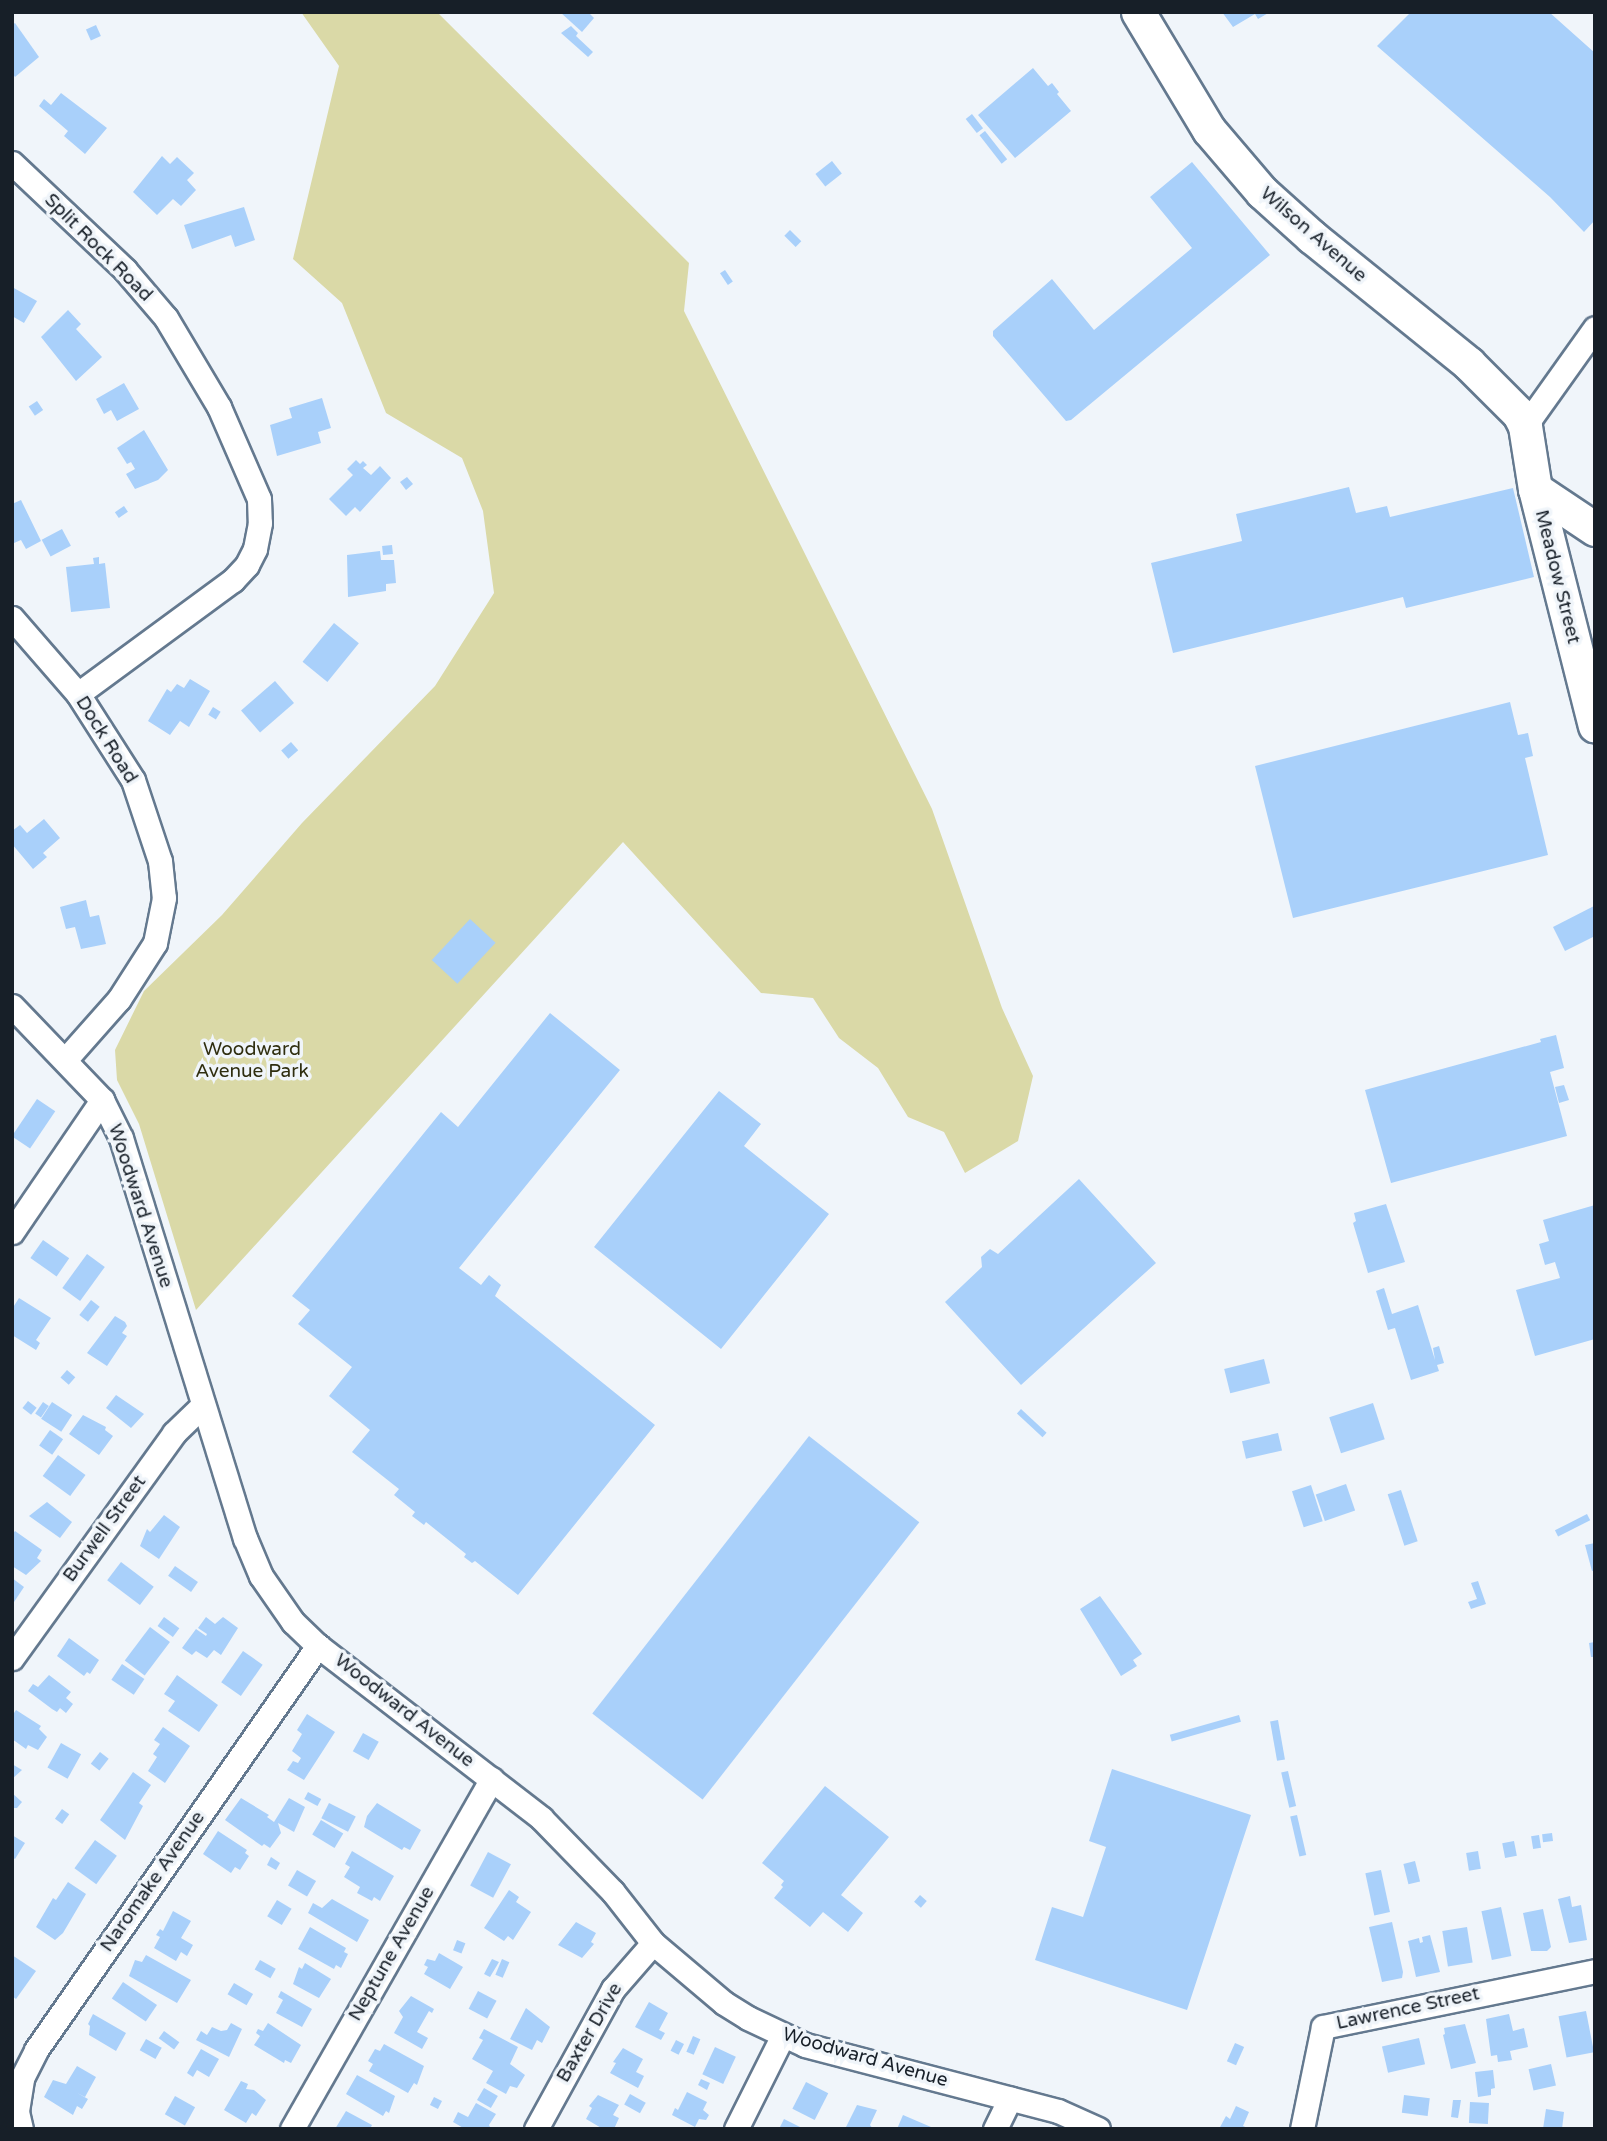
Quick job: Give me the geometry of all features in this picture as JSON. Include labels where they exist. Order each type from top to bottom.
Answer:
[{"type":"main road","name":"Wilson Avenue","points":[[1138,12],[1209,130],[1262,192],[1312,237],[1486,378],[1519,414],[1525,426]]},
{"type":"main road","name":"Meadow Street","points":[[1525,426],[1535,489],[1595,726]]},
{"type":"main road","points":[[1535,489],[1595,529]]},
{"type":"street","name":"Split Rock Road","points":[[12,163],[125,270],[166,318],[219,407],[259,499],[260,523],[255,550],[247,565],[233,580],[78,694]]},
{"type":"street","points":[[1525,426],[1595,328]]},
{"type":"street","name":"Dock Road","points":[[12,618],[78,694],[133,780],[160,861],[164,898],[155,943],[119,999],[65,1060]]},
{"type":"street","name":"Woodward Avenue","points":[[12,1006],[103,1100],[121,1138],[245,1538],[261,1576],[293,1622],[318,1646],[541,1818],[613,1892],[653,1943],[724,2003],[782,2037],[1058,2111],[1098,2129]]},
{"type":"street","points":[[12,1232],[103,1100]]},
{"type":"street","name":"Burwell Street","points":[[12,1658],[174,1433],[203,1405]]},
{"type":"street","name":"Naromake Avenue","points":[[20,2129],[17,2111],[22,2078],[36,2050],[318,1646]]},
{"type":"street","name":"Neptune Avenue","points":[[292,2129],[492,1779]]},
{"type":"street","name":"Baxter Drive","points":[[536,2129],[613,1989],[653,1943]]},
{"type":"street","name":"Lawrence Street","points":[[1301,2129],[1323,2027],[1595,1971]]},
{"type":"street","points":[[736,2129],[782,2037]]},
{"type":"street","points":[[995,2129],[1010,2098]]},
{"type":"green space","name":"Woodward Avenue Park","points":[[301,12],[437,12],[689,263],[684,311],[932,809],[1002,1008],[1033,1076],[1018,1141],[965,1173],[944,1132],[908,1117],[878,1068],[839,1038],[813,998],[761,993],[623,842],[196,1310],[139,1124],[117,1080],[115,1050],[144,991],[222,915],[302,823],[435,686],[494,593],[483,511],[462,458],[386,413],[342,303],[293,259],[339,66]]},
{"type":"building","points":[[560,12],[588,12],[594,18],[582,32]]},
{"type":"building","points":[[1222,12],[1270,12],[1258,19],[1255,14],[1233,27]]},
{"type":"building","points":[[1411,12],[1549,12],[1595,53],[1595,220],[1584,232],[1550,197],[1377,46]]},
{"type":"building","points":[[15,23],[39,57],[15,77],[12,73],[12,25]]},
{"type":"building","points":[[96,25],[101,36],[91,40],[86,29]]},
{"type":"building","points":[[571,26],[578,33],[576,36],[593,52],[588,57],[561,33]]},
{"type":"building","points":[[1033,68],[1048,86],[1052,83],[1071,111],[1015,158],[978,115]]},
{"type":"building","points":[[61,93],[107,128],[85,154],[64,136],[68,131],[39,106],[44,99],[51,105]]},
{"type":"building","points":[[972,114],[983,128],[977,133],[966,119]]},
{"type":"building","points":[[985,131],[1007,159],[1002,164],[979,135]]},
{"type":"building","points":[[162,156],[170,164],[177,157],[194,173],[187,180],[196,190],[181,206],[173,199],[157,215],[133,192]]},
{"type":"building","points":[[832,161],[842,174],[825,187],[815,174]]},
{"type":"building","points":[[1192,162],[1270,255],[1071,420],[1066,421],[993,336],[993,331],[1052,279],[1094,330],[1192,248],[1150,197]]},
{"type":"building","points":[[244,207],[255,240],[235,247],[231,235],[192,249],[184,225]]},
{"type":"building","points":[[790,230],[801,241],[796,247],[784,236]]},
{"type":"building","points":[[725,270],[733,282],[728,285],[720,273]]},
{"type":"building","points":[[12,287],[37,301],[24,323],[12,316]]},
{"type":"building","points":[[68,310],[81,324],[76,329],[102,357],[76,381],[41,337]]},
{"type":"building","points":[[124,383],[139,409],[117,421],[111,410],[104,414],[96,399]]},
{"type":"building","points":[[322,398],[331,428],[318,432],[321,443],[277,456],[270,425],[292,418],[289,408]]},
{"type":"building","points":[[37,401],[43,410],[35,416],[29,407]]},
{"type":"building","points":[[144,430],[168,470],[158,480],[135,489],[126,474],[135,469],[131,462],[127,464],[117,448]]},
{"type":"building","points":[[356,460],[367,465],[363,468],[371,475],[380,466],[391,478],[360,512],[355,507],[346,516],[329,499],[353,475],[347,469]]},
{"type":"building","points":[[407,477],[413,484],[406,490],[400,482]]},
{"type":"building","points":[[1349,487],[1356,513],[1387,506],[1390,517],[1513,488],[1534,577],[1406,608],[1403,597],[1173,653],[1151,563],[1242,541],[1236,514]]},
{"type":"building","points":[[21,500],[41,541],[26,549],[21,540],[14,543],[12,541],[12,504]]},
{"type":"building","points":[[124,506],[128,512],[119,518],[115,512]]},
{"type":"building","points":[[62,529],[71,546],[51,557],[42,540]]},
{"type":"building","points":[[392,545],[393,554],[383,555],[382,546]]},
{"type":"building","points":[[380,551],[381,560],[394,560],[396,583],[386,584],[386,591],[348,597],[347,555]]},
{"type":"building","points":[[99,557],[99,564],[105,563],[110,608],[71,612],[66,567],[94,564],[93,558]]},
{"type":"building","points":[[334,623],[359,643],[327,682],[303,662]]},
{"type":"building","points":[[190,679],[210,691],[189,727],[180,721],[170,735],[148,721],[167,689],[171,692],[177,684],[184,688]]},
{"type":"building","points":[[275,681],[294,703],[260,732],[241,711]]},
{"type":"building","points":[[1510,702],[1518,735],[1528,733],[1533,756],[1525,758],[1548,855],[1293,918],[1255,766]]},
{"type":"building","points":[[213,707],[221,712],[216,719],[208,715]]},
{"type":"building","points":[[291,742],[298,750],[288,759],[281,751]]},
{"type":"building","points":[[44,819],[60,838],[43,853],[47,857],[33,869],[12,844],[12,831],[20,825],[27,833]]},
{"type":"building","points":[[86,900],[90,917],[99,915],[106,944],[81,949],[75,927],[66,929],[60,907]]},
{"type":"building","points":[[1594,906],[1595,936],[1565,951],[1553,927]]},
{"type":"building","points":[[470,919],[496,943],[457,984],[432,960]]},
{"type":"building","points":[[550,1013],[620,1070],[459,1268],[481,1285],[489,1275],[501,1285],[495,1296],[655,1425],[518,1595],[475,1561],[472,1563],[464,1557],[466,1554],[426,1522],[424,1525],[412,1516],[415,1512],[394,1495],[399,1489],[352,1452],[370,1430],[329,1396],[352,1367],[298,1324],[310,1310],[292,1296],[441,1112],[458,1127]]},
{"type":"building","points":[[1556,1035],[1564,1068],[1550,1072],[1567,1136],[1391,1183],[1365,1090],[1541,1042],[1540,1039]]},
{"type":"building","points":[[1564,1085],[1569,1100],[1559,1103],[1555,1087]]},
{"type":"building","points":[[719,1091],[761,1124],[744,1146],[829,1214],[721,1349],[594,1247]]},
{"type":"building","points":[[37,1099],[55,1111],[30,1149],[12,1136]]},
{"type":"building","points":[[1079,1179],[1156,1263],[1021,1385],[945,1302],[982,1267],[981,1257],[990,1249],[998,1254]]},
{"type":"building","points":[[1386,1204],[1405,1262],[1368,1273],[1353,1223],[1356,1221],[1354,1213]]},
{"type":"building","points":[[1595,1205],[1595,1339],[1535,1356],[1516,1290],[1560,1278],[1555,1262],[1545,1265],[1539,1244],[1549,1241],[1543,1220]]},
{"type":"building","points":[[43,1240],[69,1258],[57,1276],[30,1258]]},
{"type":"building","points":[[87,1254],[105,1267],[80,1301],[62,1288]]},
{"type":"building","points":[[1384,1288],[1392,1314],[1418,1305],[1435,1360],[1433,1348],[1439,1346],[1444,1363],[1437,1365],[1439,1371],[1411,1380],[1395,1328],[1388,1330],[1376,1291]]},
{"type":"building","points":[[19,1298],[51,1318],[36,1340],[40,1343],[36,1350],[12,1335],[12,1309]]},
{"type":"building","points":[[91,1300],[100,1307],[88,1322],[79,1315]]},
{"type":"building","points":[[115,1316],[125,1322],[127,1326],[122,1333],[127,1336],[107,1366],[87,1353]]},
{"type":"building","points":[[1264,1359],[1270,1383],[1230,1393],[1224,1369]]},
{"type":"building","points":[[67,1370],[75,1377],[69,1385],[60,1378]]},
{"type":"building","points":[[116,1395],[144,1414],[131,1428],[106,1408]]},
{"type":"building","points":[[28,1401],[37,1408],[31,1415],[22,1408]]},
{"type":"building","points":[[43,1402],[49,1406],[41,1418],[35,1414]]},
{"type":"building","points":[[52,1402],[72,1415],[61,1432],[41,1419]]},
{"type":"building","points":[[1373,1403],[1385,1439],[1341,1453],[1329,1417]]},
{"type":"building","points":[[1021,1409],[1047,1433],[1043,1437],[1017,1413]]},
{"type":"building","points":[[83,1415],[106,1427],[105,1430],[113,1436],[99,1455],[69,1434]]},
{"type":"building","points":[[50,1430],[63,1439],[52,1455],[39,1446]]},
{"type":"building","points":[[1278,1433],[1282,1451],[1246,1459],[1242,1441]]},
{"type":"building","points":[[809,1436],[919,1522],[703,1800],[592,1713]]},
{"type":"building","points":[[58,1455],[86,1475],[70,1496],[43,1476]]},
{"type":"building","points":[[1346,1484],[1355,1510],[1325,1521],[1316,1494]]},
{"type":"building","points":[[1311,1485],[1323,1521],[1304,1527],[1292,1491]]},
{"type":"building","points":[[1401,1490],[1418,1541],[1404,1546],[1388,1494]]},
{"type":"building","points":[[47,1502],[72,1522],[60,1538],[29,1516]]},
{"type":"building","points":[[1587,1514],[1590,1520],[1558,1537],[1555,1530]]},
{"type":"building","points":[[164,1515],[180,1527],[159,1559],[140,1546],[147,1529],[150,1532]]},
{"type":"building","points":[[15,1531],[42,1550],[37,1558],[41,1561],[26,1575],[12,1566],[12,1535]]},
{"type":"building","points":[[1595,1543],[1595,1570],[1592,1571],[1585,1545]]},
{"type":"building","points":[[121,1562],[154,1587],[140,1605],[107,1580]]},
{"type":"building","points":[[175,1566],[198,1582],[191,1592],[168,1576]]},
{"type":"building","points":[[12,1578],[24,1587],[12,1605]]},
{"type":"building","points":[[1478,1581],[1486,1604],[1471,1609],[1468,1602],[1477,1599],[1471,1583]]},
{"type":"building","points":[[1100,1596],[1142,1654],[1133,1660],[1137,1666],[1121,1676],[1080,1609]]},
{"type":"building","points":[[164,1617],[179,1628],[173,1637],[158,1626]]},
{"type":"building","points":[[206,1617],[215,1624],[223,1617],[238,1628],[221,1655],[214,1650],[207,1658],[196,1651],[192,1655],[182,1648],[196,1629],[206,1636],[207,1634],[198,1628]]},
{"type":"building","points":[[150,1627],[170,1642],[145,1676],[125,1661]]},
{"type":"building","points":[[69,1638],[99,1660],[90,1674],[87,1672],[84,1676],[57,1656]]},
{"type":"building","points":[[1595,1642],[1595,1657],[1591,1657],[1589,1643]]},
{"type":"building","points":[[243,1651],[263,1665],[241,1696],[221,1682]]},
{"type":"building","points":[[122,1664],[144,1679],[134,1695],[111,1680]]},
{"type":"building","points":[[49,1675],[71,1692],[66,1698],[73,1704],[66,1713],[60,1708],[57,1712],[28,1691],[33,1684],[38,1687]]},
{"type":"building","points":[[177,1675],[218,1705],[199,1732],[168,1711],[175,1701],[164,1694]]},
{"type":"building","points":[[16,1710],[41,1726],[39,1729],[47,1737],[38,1750],[28,1745],[26,1749],[12,1739],[12,1716]]},
{"type":"building","points":[[307,1714],[335,1732],[304,1780],[287,1770],[293,1761],[298,1763],[301,1758],[292,1751],[302,1734],[297,1730]]},
{"type":"building","points":[[1239,1715],[1241,1722],[1172,1742],[1170,1735]]},
{"type":"building","points":[[1278,1720],[1285,1759],[1277,1761],[1270,1721]]},
{"type":"building","points":[[163,1727],[190,1746],[165,1783],[148,1771],[157,1757],[153,1754],[160,1744],[154,1740]]},
{"type":"building","points":[[363,1733],[379,1742],[369,1760],[353,1751]]},
{"type":"building","points":[[61,1743],[81,1754],[68,1779],[47,1767]]},
{"type":"building","points":[[100,1752],[109,1759],[99,1771],[91,1764]]},
{"type":"building","points":[[12,1764],[22,1770],[12,1779]]},
{"type":"building","points":[[1112,1769],[1251,1815],[1187,2010],[1035,1960],[1052,1907],[1083,1917],[1106,1847],[1089,1841]]},
{"type":"building","points":[[1288,1771],[1296,1806],[1289,1808],[1281,1773]]},
{"type":"building","points":[[133,1772],[151,1785],[139,1803],[143,1806],[125,1840],[100,1820]]},
{"type":"building","points":[[825,1786],[889,1837],[841,1895],[863,1913],[848,1932],[823,1912],[810,1927],[774,1898],[783,1887],[781,1885],[784,1881],[762,1863]]},
{"type":"building","points":[[308,1792],[321,1799],[317,1806],[304,1799]]},
{"type":"building","points":[[12,1793],[22,1802],[17,1808],[12,1808]]},
{"type":"building","points":[[241,1798],[269,1815],[267,1817],[274,1822],[289,1798],[305,1807],[294,1832],[278,1823],[281,1833],[270,1848],[264,1844],[262,1846],[225,1820]]},
{"type":"building","points":[[329,1803],[356,1817],[348,1832],[321,1818]]},
{"type":"building","points":[[377,1803],[421,1830],[410,1850],[404,1847],[402,1850],[364,1827],[367,1816]]},
{"type":"building","points":[[62,1809],[69,1814],[62,1824],[55,1819]]},
{"type":"building","points":[[1297,1815],[1306,1855],[1299,1857],[1290,1817]]},
{"type":"building","points":[[321,1820],[343,1833],[335,1848],[312,1835]]},
{"type":"building","points":[[218,1831],[247,1850],[245,1853],[249,1856],[240,1870],[235,1867],[231,1873],[203,1854]]},
{"type":"building","points":[[1552,1833],[1553,1841],[1543,1842],[1542,1834]]},
{"type":"building","points":[[12,1835],[25,1843],[15,1859],[12,1857]]},
{"type":"building","points":[[1539,1835],[1541,1848],[1533,1849],[1531,1836]]},
{"type":"building","points":[[95,1840],[117,1856],[96,1884],[74,1868]]},
{"type":"building","points":[[1514,1841],[1517,1856],[1505,1858],[1502,1843]]},
{"type":"building","points":[[352,1851],[394,1876],[380,1901],[374,1897],[372,1901],[357,1893],[360,1887],[344,1877],[350,1867],[345,1864]]},
{"type":"building","points":[[1478,1851],[1481,1869],[1469,1871],[1466,1853]]},
{"type":"building","points":[[488,1852],[511,1864],[493,1898],[470,1886]]},
{"type":"building","points":[[271,1857],[280,1863],[276,1870],[267,1865]]},
{"type":"building","points":[[1415,1861],[1420,1881],[1408,1884],[1403,1864]]},
{"type":"building","points":[[297,1870],[316,1881],[307,1897],[288,1886]]},
{"type":"building","points":[[1381,1870],[1390,1912],[1374,1915],[1365,1873]]},
{"type":"building","points":[[68,1882],[86,1894],[63,1933],[55,1940],[36,1927],[53,1898],[56,1900]]},
{"type":"building","points":[[509,1890],[519,1897],[516,1902],[531,1912],[513,1940],[508,1936],[504,1941],[484,1928]]},
{"type":"building","points":[[920,1895],[927,1901],[921,1908],[914,1902]]},
{"type":"building","points":[[1570,1896],[1572,1907],[1581,1905],[1587,1940],[1569,1943],[1558,1899]]},
{"type":"building","points":[[332,1899],[369,1920],[357,1942],[308,1913],[313,1903],[322,1908]]},
{"type":"building","points":[[277,1900],[292,1909],[282,1925],[267,1916]]},
{"type":"building","points":[[1501,1907],[1511,1956],[1492,1960],[1481,1911]]},
{"type":"building","points":[[1543,1909],[1551,1947],[1547,1951],[1531,1951],[1523,1913]]},
{"type":"building","points":[[173,1911],[191,1921],[181,1938],[193,1945],[187,1956],[181,1952],[176,1961],[154,1948],[160,1937],[156,1935],[160,1929],[163,1931]]},
{"type":"building","points":[[576,1922],[596,1933],[591,1942],[594,1944],[582,1958],[558,1945]]},
{"type":"building","points":[[1392,1922],[1402,1978],[1382,1982],[1369,1927]]},
{"type":"building","points":[[310,1927],[346,1948],[344,1952],[348,1954],[341,1968],[336,1965],[334,1969],[298,1949]]},
{"type":"building","points":[[1467,1927],[1473,1963],[1448,1966],[1442,1931]]},
{"type":"building","points":[[1430,1935],[1440,1972],[1416,1977],[1408,1941],[1419,1938],[1420,1943],[1423,1942],[1422,1937]]},
{"type":"building","points":[[457,1940],[465,1943],[461,1953],[453,1950]]},
{"type":"building","points":[[439,1953],[463,1967],[450,1989],[424,1974],[428,1967],[424,1965],[427,1959],[435,1961]]},
{"type":"building","points":[[12,1955],[36,1971],[16,1999],[12,1996]]},
{"type":"building","points":[[146,1955],[191,1980],[177,2003],[129,1976],[135,1960],[142,1962]]},
{"type":"building","points":[[492,1959],[499,1962],[490,1977],[484,1974]]},
{"type":"building","points":[[502,1959],[509,1962],[503,1978],[495,1975]]},
{"type":"building","points":[[260,1960],[276,1969],[270,1978],[255,1970]]},
{"type":"building","points":[[305,1963],[331,1979],[319,1998],[293,1984],[299,1967],[302,1969]]},
{"type":"building","points":[[123,1982],[157,2005],[146,2022],[112,1999]]},
{"type":"building","points":[[234,1983],[253,1994],[247,2005],[228,1994]]},
{"type":"building","points":[[281,1991],[312,2009],[302,2027],[276,2013],[283,2000],[278,1997]]},
{"type":"building","points":[[478,1991],[497,2001],[487,2019],[469,2009]]},
{"type":"building","points":[[411,1996],[434,2009],[432,2013],[429,2011],[417,2032],[428,2038],[422,2049],[394,2033],[403,2017],[399,2011]]},
{"type":"building","points":[[649,2002],[668,2013],[659,2030],[665,2033],[661,2040],[635,2027]]},
{"type":"building","points":[[526,2008],[550,2027],[542,2043],[537,2040],[532,2050],[510,2039]]},
{"type":"building","points":[[1586,2011],[1594,2052],[1567,2058],[1559,2016]]},
{"type":"building","points":[[93,2014],[126,2033],[116,2051],[89,2035],[88,2024]]},
{"type":"building","points":[[1509,2014],[1513,2031],[1524,2028],[1528,2047],[1510,2051],[1512,2060],[1498,2062],[1497,2055],[1491,2056],[1486,2019]]},
{"type":"building","points":[[231,2023],[242,2029],[229,2057],[196,2040],[201,2031],[207,2035],[212,2027],[221,2031],[227,2030]]},
{"type":"building","points":[[268,2023],[301,2045],[291,2063],[285,2060],[284,2063],[254,2045],[260,2036],[256,2033],[258,2029],[263,2031]]},
{"type":"building","points":[[1465,2024],[1476,2063],[1451,2069],[1443,2035],[1444,2028]]},
{"type":"building","points":[[484,2029],[518,2047],[510,2064],[525,2075],[517,2088],[510,2086],[506,2094],[486,2083],[493,2071],[472,2059],[483,2040],[479,2038]]},
{"type":"building","points":[[164,2031],[179,2042],[174,2049],[159,2038]]},
{"type":"building","points":[[693,2036],[700,2039],[694,2055],[686,2052]]},
{"type":"building","points":[[1419,2038],[1425,2064],[1388,2073],[1382,2047]]},
{"type":"building","points":[[146,2039],[162,2048],[155,2059],[140,2050]]},
{"type":"building","points":[[676,2040],[684,2044],[679,2055],[671,2051]]},
{"type":"building","points":[[1235,2043],[1244,2047],[1236,2065],[1227,2061]]},
{"type":"building","points":[[384,2044],[424,2066],[417,2085],[414,2083],[408,2093],[369,2071],[373,2064],[368,2061],[375,2049],[380,2051]]},
{"type":"building","points":[[715,2047],[736,2057],[723,2084],[702,2074]]},
{"type":"building","points":[[623,2048],[643,2059],[636,2072],[644,2076],[638,2088],[610,2073],[616,2063],[613,2062]]},
{"type":"building","points":[[201,2049],[219,2059],[209,2077],[197,2070],[193,2077],[187,2073]]},
{"type":"building","points":[[1551,2064],[1556,2085],[1534,2091],[1529,2069]]},
{"type":"building","points":[[77,2066],[96,2077],[85,2097],[77,2093],[88,2099],[82,2109],[77,2106],[73,2115],[44,2097],[53,2080],[66,2084]]},
{"type":"building","points":[[1493,2070],[1495,2088],[1491,2089],[1491,2095],[1478,2097],[1475,2072]]},
{"type":"building","points":[[357,2075],[395,2096],[389,2113],[386,2111],[383,2116],[346,2094]]},
{"type":"building","points":[[701,2079],[710,2083],[707,2090],[698,2085]]},
{"type":"building","points":[[241,2081],[248,2084],[246,2089],[254,2090],[266,2100],[256,2116],[252,2113],[246,2123],[224,2110]]},
{"type":"building","points":[[806,2082],[828,2093],[815,2120],[792,2109]]},
{"type":"building","points":[[484,2088],[498,2096],[491,2108],[477,2100]]},
{"type":"building","points":[[687,2092],[707,2102],[703,2110],[709,2115],[706,2120],[699,2119],[695,2127],[672,2115],[675,2108],[678,2110]]},
{"type":"building","points":[[630,2094],[646,2103],[640,2113],[624,2104]]},
{"type":"building","points":[[598,2095],[619,2105],[613,2115],[619,2118],[614,2129],[603,2129],[586,2119],[592,2108],[589,2106]]},
{"type":"building","points":[[1404,2095],[1430,2098],[1428,2116],[1402,2113]]},
{"type":"building","points":[[175,2096],[195,2107],[185,2126],[165,2114]]},
{"type":"building","points":[[434,2097],[442,2101],[438,2109],[430,2105]]},
{"type":"building","points":[[1453,2100],[1461,2100],[1458,2118],[1451,2117]]},
{"type":"building","points":[[1470,2102],[1489,2103],[1488,2124],[1469,2123]]},
{"type":"building","points":[[476,2103],[496,2114],[489,2125],[491,2129],[465,2129],[453,2122],[458,2112],[468,2117]]},
{"type":"building","points":[[857,2105],[877,2110],[870,2125],[873,2129],[845,2129]]},
{"type":"building","points":[[1236,2106],[1249,2112],[1243,2126],[1250,2129],[1219,2129],[1226,2116],[1230,2119]]},
{"type":"building","points":[[1546,2109],[1564,2112],[1562,2129],[1543,2129]]},
{"type":"building","points":[[346,2111],[372,2125],[370,2129],[335,2129]]},
{"type":"building","points":[[903,2115],[931,2127],[897,2129]]},
{"type":"building","points":[[784,2119],[804,2129],[779,2129]]}]
